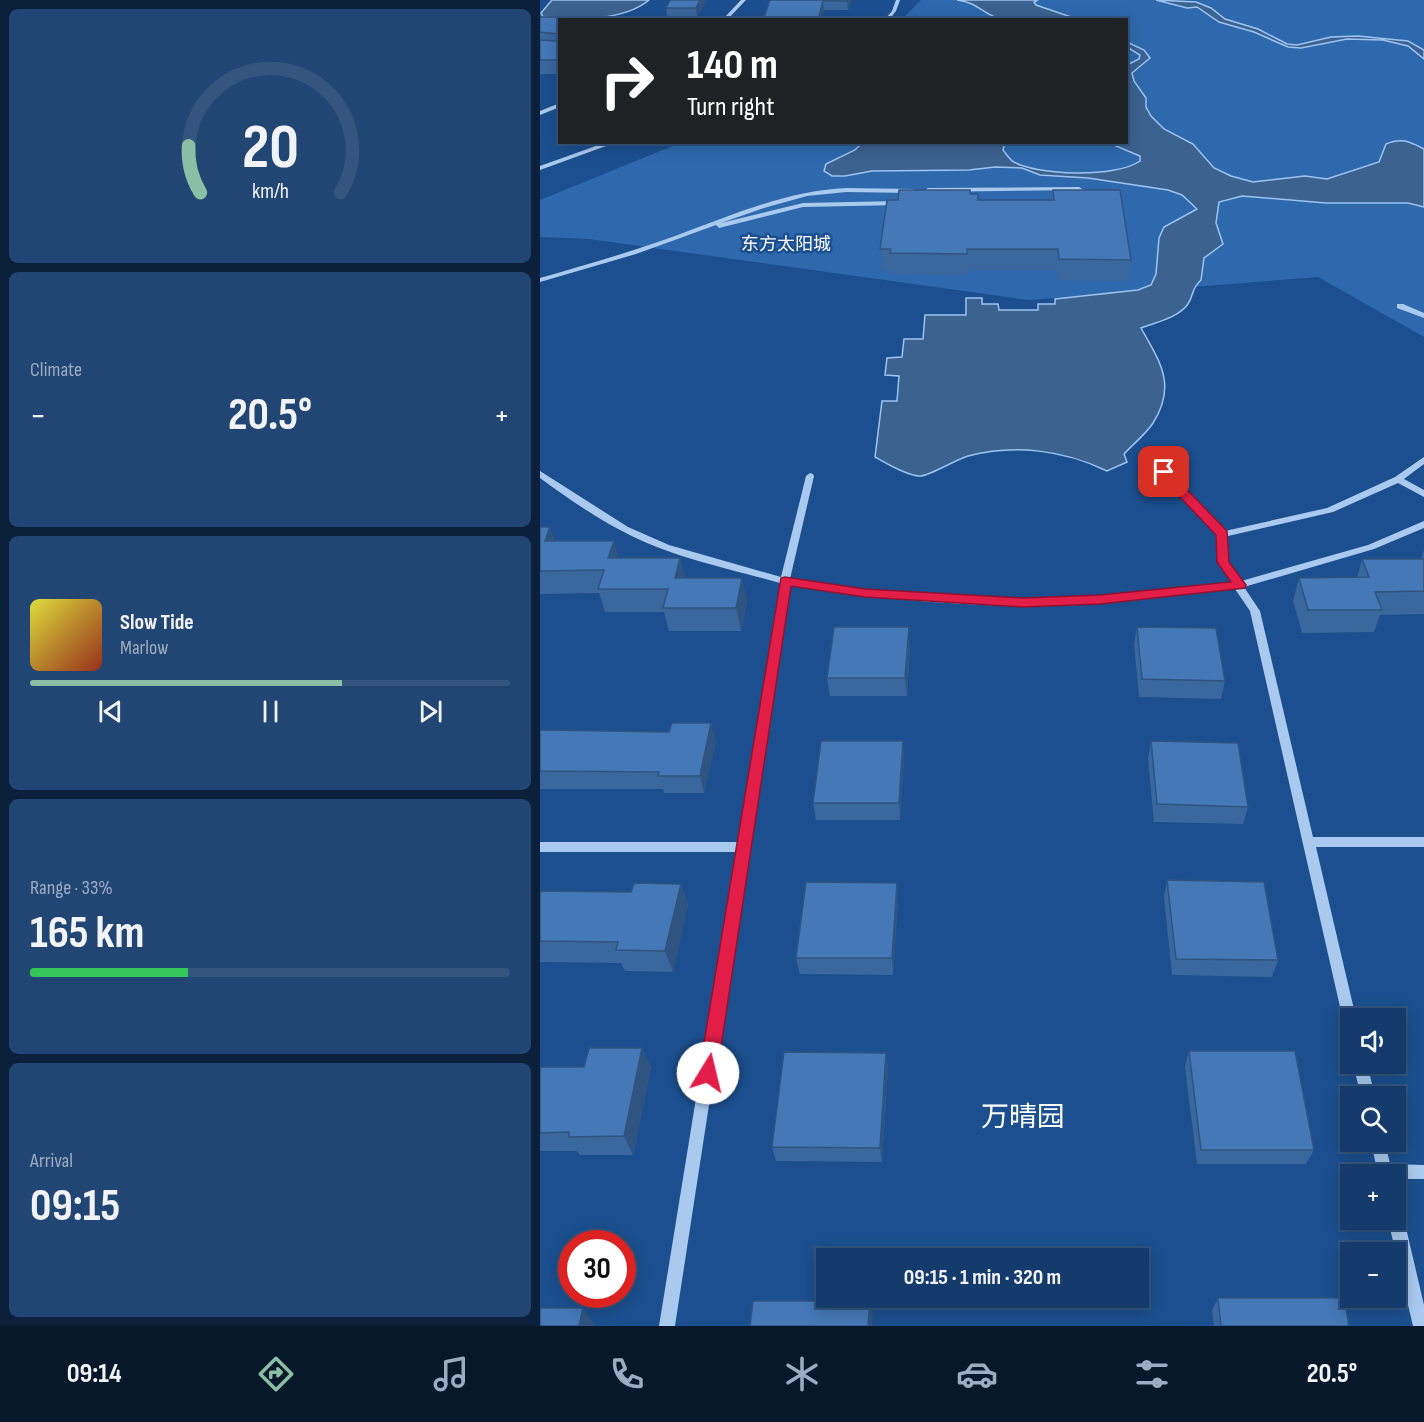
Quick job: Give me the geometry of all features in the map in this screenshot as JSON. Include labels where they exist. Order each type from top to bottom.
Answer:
[{"type":"street","points":[[726,18],[744,0]]},
{"type":"street","points":[[888,18],[898,0]]},
{"type":"street","points":[[540,113],[558,106]]},
{"type":"street","points":[[548,111],[558,115]]},
{"type":"street","points":[[540,168],[609,144]]},
{"type":"street","points":[[540,280],[628,255],[698,230],[733,214],[810,194],[1079,189]]},
{"type":"street","points":[[698,230],[803,205],[908,203]]},
{"type":"street","points":[[1400,306],[1424,316]]},
{"type":"street","points":[[1222,534],[1330,510],[1398,479],[1424,460]]},
{"type":"street","points":[[1164,472],[1222,534],[1223,562],[1255,611],[1347,1008]]},
{"type":"street","points":[[540,474],[580,502],[616,523],[666,547],[785,581],[865,593],[1023,603],[1100,600],[1240,585],[1371,547],[1424,524]]},
{"type":"street","points":[[667,1326],[785,581],[810,476]]},
{"type":"street","points":[[1398,479],[1424,494]]},
{"type":"street","points":[[1309,842],[1424,842]]},
{"type":"street","points":[[540,847],[744,847]]},
{"type":"street","points":[[1406,1172],[1424,1172]]},
{"type":"street","points":[[1399,1230],[1421,1326]]},
{"type":"shaded area","points":[[552,0],[649,0],[626,12],[598,18],[543,17],[541,13]]},
{"type":"shaded area","points":[[921,0],[1424,0],[1424,337],[1318,277],[1028,300],[589,239],[540,237],[540,200],[678,144],[1128,144],[1128,18],[903,18]]},
{"type":"shaded area","points":[[957,0],[1038,0],[1034,2],[1036,5],[1074,18],[997,18],[970,3]]},
{"type":"shaded area","points":[[1156,0],[1196,2],[1211,8],[1225,19],[1258,29],[1287,44],[1297,45],[1331,37],[1358,36],[1408,41],[1424,50],[1424,59],[1408,46],[1383,40],[1347,39],[1301,48],[1288,47],[1254,32],[1219,22],[1197,7],[1187,8]]},
{"type":"shaded area","points":[[1128,42],[1144,50],[1150,58],[1132,73],[1134,81],[1146,98],[1146,107],[1151,116],[1164,129],[1193,144],[1214,168],[1253,182],[1305,176],[1327,179],[1379,162],[1386,144],[1406,141],[1424,149],[1424,207],[1408,203],[1326,203],[1242,196],[1219,202],[1216,223],[1223,244],[1204,258],[1201,280],[1188,304],[1179,313],[1141,328],[1163,374],[1164,397],[1153,423],[1124,454],[1127,462],[1107,471],[1057,454],[1004,450],[968,456],[931,473],[916,476],[875,457],[882,401],[897,401],[899,376],[885,375],[887,358],[902,357],[904,339],[923,339],[925,315],[966,315],[966,298],[982,298],[982,304],[998,304],[999,310],[1038,310],[1038,304],[1055,304],[1055,299],[1138,290],[1151,285],[1156,274],[1159,238],[1164,227],[1197,209],[1182,195],[1168,190],[1088,178],[1040,175],[1022,168],[872,171],[832,176],[824,171],[826,164],[855,150],[861,144],[1004,144],[1003,150],[1012,161],[1039,170],[1076,173],[1113,170],[1129,166],[1140,161],[1140,156],[1111,144],[1128,144],[1128,64],[1139,59],[1140,55],[1128,48]]},
{"type":"building","points":[[670,0],[700,0],[696,8],[666,8]]},
{"type":"building","points":[[770,0],[848,0],[823,1],[819,18],[764,18]]},
{"type":"building","points":[[540,17],[610,17],[558,18],[558,34],[540,32]]},
{"type":"building","points":[[540,40],[557,41],[558,60],[540,60]]},
{"type":"building","points":[[899,190],[970,190],[970,194],[978,194],[978,200],[1054,200],[1053,190],[1120,190],[1131,260],[1059,259],[1058,249],[967,249],[967,254],[890,253],[891,249],[880,249],[887,200],[898,200]]},
{"type":"building","points":[[540,527],[550,527],[545,541],[614,541],[608,558],[680,558],[675,578],[742,578],[736,608],[663,608],[668,589],[598,589],[604,570],[540,571]]},
{"type":"building","points":[[1362,559],[1424,559],[1424,591],[1375,592],[1382,610],[1308,610],[1299,578],[1369,577]]},
{"type":"building","points":[[834,627],[909,627],[905,678],[827,678]]},
{"type":"building","points":[[1137,627],[1216,628],[1225,681],[1142,679]]},
{"type":"building","points":[[672,723],[711,723],[700,776],[658,776],[659,772],[540,771],[540,730],[669,732]]},
{"type":"building","points":[[821,741],[903,741],[899,803],[813,803]]},
{"type":"building","points":[[1151,741],[1238,743],[1248,807],[1157,804]]},
{"type":"building","points":[[1167,880],[1264,882],[1278,960],[1176,959]]},
{"type":"building","points":[[806,882],[897,883],[892,958],[796,958]]},
{"type":"building","points":[[634,883],[681,884],[665,951],[616,950],[618,942],[540,941],[540,891],[631,892]]},
{"type":"building","points":[[589,1048],[642,1048],[624,1136],[569,1137],[569,1132],[540,1133],[540,1067],[584,1067]]},
{"type":"building","points":[[1189,1051],[1295,1051],[1314,1150],[1201,1150]]},
{"type":"building","points":[[784,1052],[886,1053],[880,1148],[772,1147]]},
{"type":"building","points":[[1218,1298],[1340,1298],[1340,1308],[1346,1308],[1349,1326],[1221,1326]]},
{"type":"building","points":[[753,1301],[816,1301],[816,1308],[869,1308],[868,1326],[750,1326]]},
{"type":"building","points":[[540,1308],[583,1308],[579,1326],[540,1326]]},
{"type":"district","name":"东方太阳城","points":[[786,244]]},
{"type":"district","name":"万晴园","points":[[1023,1117]]},
{"type":"route","points":[[708,1073],[785,581],[865,593],[1023,603],[1100,600],[1240,585],[1223,562],[1222,534],[1164,472]]}]
